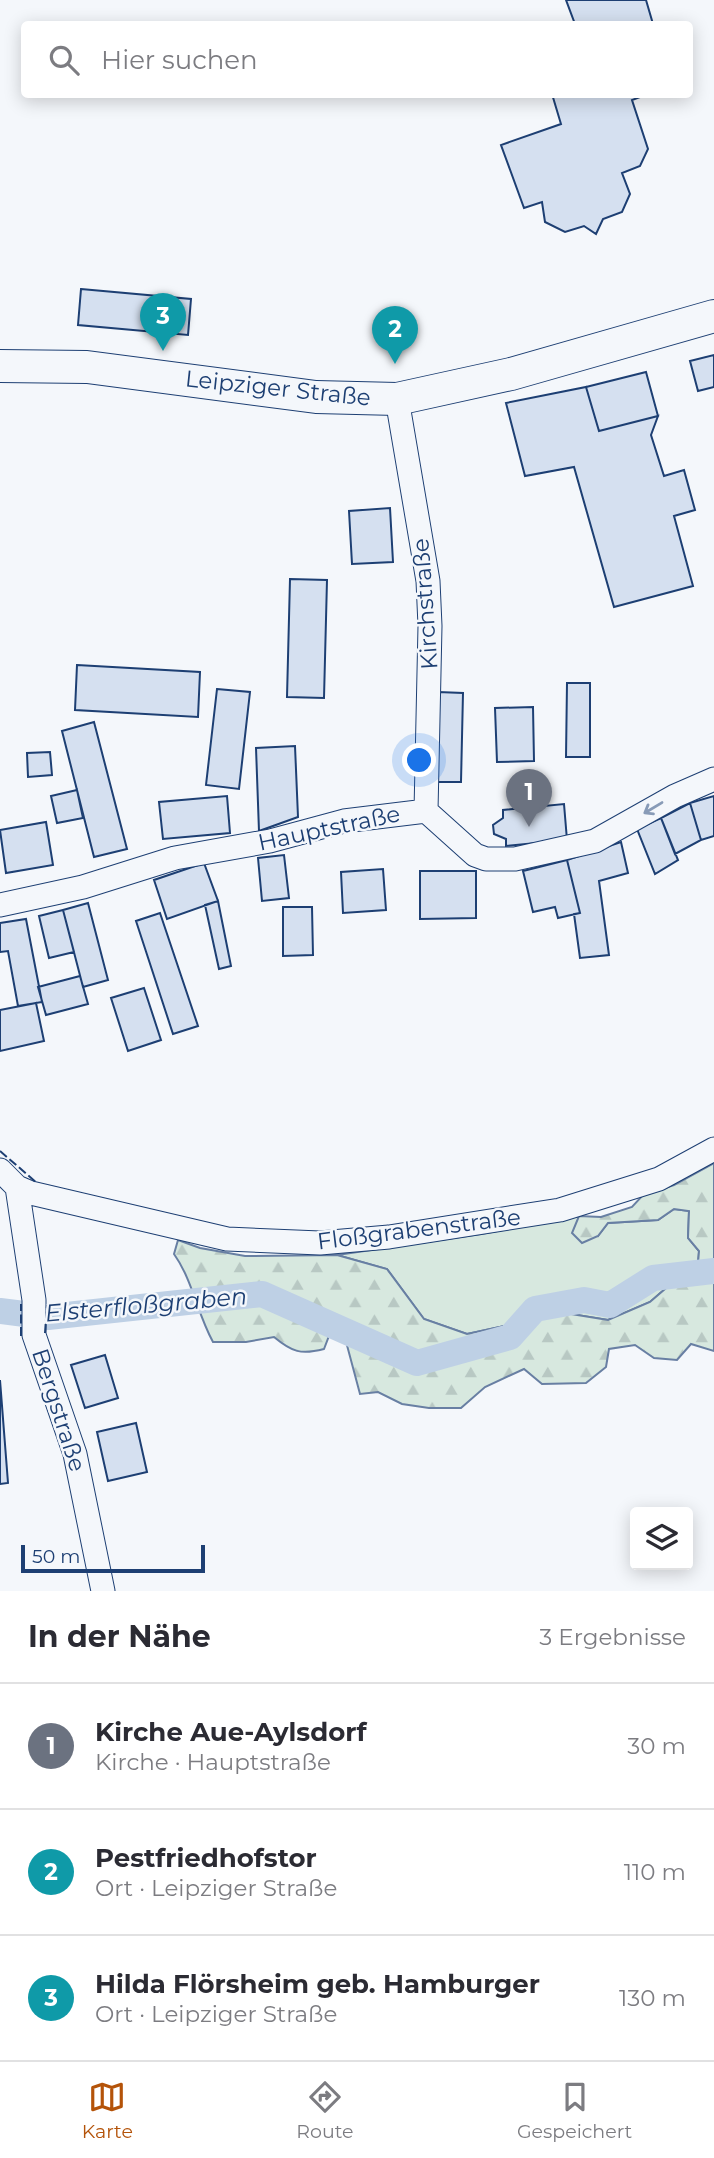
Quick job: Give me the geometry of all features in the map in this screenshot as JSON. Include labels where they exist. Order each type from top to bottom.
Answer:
[{"type":"street","name":"Leipziger Straße","points":[[0,366],[87,367],[316,397],[397,399],[511,374],[714,316]]},
{"type":"street","name":"Kirchstraße","points":[[397,399],[428,581],[430,625],[426,811]]},
{"type":"street","name":"Hauptstraße","points":[[0,905],[83,887],[175,858],[270,841],[370,816],[426,811],[446,832],[475,855],[486,859],[515,859],[595,841],[675,796],[714,779]]},
{"type":"street","name":"Floßgrabenstraße","points":[[0,1170],[17,1186],[47,1198],[194,1233],[249,1241],[320,1243],[389,1237],[560,1210],[659,1179],[714,1149]]},
{"type":"street","name":"Bergstraße","points":[[17,1186],[34,1300],[34,1335],[75,1454],[103,1591]]},
{"type":"green space","points":[[714,1163],[714,1351],[691,1344],[677,1360],[654,1358],[635,1345],[609,1349],[606,1367],[586,1383],[542,1384],[524,1369],[485,1387],[461,1408],[429,1408],[402,1404],[378,1392],[360,1394],[344,1334],[329,1336],[324,1349],[309,1352],[292,1349],[274,1337],[246,1342],[213,1342],[186,1275],[174,1254],[178,1240],[200,1248],[245,1256],[337,1255],[387,1269],[424,1319],[467,1334],[565,1313],[608,1320],[650,1302],[672,1283],[697,1275],[699,1251],[688,1238],[689,1211],[674,1209],[658,1220],[608,1223],[598,1236],[582,1243],[572,1233],[579,1216],[601,1217],[632,1207],[643,1195],[674,1185]]},
{"type":"green space","points":[[674,1209],[689,1211],[688,1238],[699,1251],[697,1275],[672,1283],[650,1302],[608,1320],[565,1313],[467,1334],[424,1319],[387,1269],[337,1255],[481,1234],[579,1216],[598,1236],[608,1223],[658,1220]]},
{"type":"building","points":[[566,0],[646,0],[652,21],[574,21]]},
{"type":"building","points":[[553,98],[637,98],[632,100],[648,149],[640,166],[622,173],[630,194],[622,212],[603,219],[596,234],[584,226],[565,232],[545,222],[542,202],[524,208],[501,145],[561,124]]},
{"type":"building","points":[[81,289],[191,299],[188,335],[78,325]]},
{"type":"building","points":[[714,355],[714,387],[698,391],[690,361]]},
{"type":"building","points":[[646,372],[658,416],[599,431],[586,387]]},
{"type":"building","points":[[586,387],[599,431],[658,416],[651,435],[664,476],[684,470],[695,510],[674,516],[693,586],[614,607],[574,467],[525,476],[506,403]]},
{"type":"building","points":[[390,508],[393,562],[352,564],[349,511]]},
{"type":"building","points":[[290,579],[327,580],[324,698],[287,697]]},
{"type":"building","points":[[77,665],[200,672],[198,717],[75,710]]},
{"type":"building","points":[[567,683],[590,683],[590,757],[566,757]]},
{"type":"building","points":[[217,689],[250,692],[239,789],[206,785]]},
{"type":"building","points":[[438,692],[463,693],[461,782],[436,782]]},
{"type":"building","points":[[533,707],[534,761],[497,762],[495,708]]},
{"type":"building","points":[[94,722],[127,849],[94,857],[62,731]]},
{"type":"building","points":[[295,746],[298,817],[259,831],[256,748]]},
{"type":"building","points":[[50,752],[52,775],[28,777],[27,753]]},
{"type":"building","points":[[77,790],[83,818],[57,823],[51,796]]},
{"type":"building","points":[[227,796],[230,833],[163,839],[159,802]]},
{"type":"building","points":[[714,796],[714,836],[701,840],[690,803]]},
{"type":"building","points":[[690,803],[701,840],[675,854],[661,818]]},
{"type":"building","points":[[564,804],[567,840],[506,846],[506,839],[494,834],[493,825],[503,818],[503,810]]},
{"type":"building","points":[[661,818],[678,860],[655,874],[637,829]]},
{"type":"building","points":[[46,822],[53,865],[6,873],[0,830]]},
{"type":"building","points":[[621,842],[628,873],[599,881],[609,955],[580,958],[574,914],[580,913],[567,860]]},
{"type":"building","points":[[284,855],[289,898],[262,901],[258,858]]},
{"type":"building","points":[[567,860],[580,913],[558,918],[555,907],[533,912],[523,871]]},
{"type":"building","points":[[204,863],[218,901],[167,919],[154,880]]},
{"type":"building","points":[[383,869],[386,910],[343,913],[341,872]]},
{"type":"building","points":[[420,871],[476,871],[476,918],[420,919]]},
{"type":"building","points":[[218,901],[231,966],[219,969],[205,905]]},
{"type":"building","points":[[88,903],[108,980],[83,987],[63,910]]},
{"type":"building","points":[[283,907],[312,907],[313,955],[283,956]]},
{"type":"building","points":[[63,910],[74,952],[49,958],[39,916]]},
{"type":"building","points":[[160,913],[198,1026],[173,1034],[136,921]]},
{"type":"building","points":[[26,919],[42,1002],[18,1006],[8,951],[0,952],[0,923]]},
{"type":"building","points":[[80,976],[88,1004],[46,1015],[38,987]]},
{"type":"building","points":[[144,988],[161,1040],[128,1051],[111,998]]},
{"type":"building","points":[[36,1003],[44,1041],[0,1051],[0,1010]]},
{"type":"building","points":[[105,1355],[118,1398],[85,1408],[71,1365]]},
{"type":"building","points":[[0,1380],[8,1483],[0,1484]]},
{"type":"building","points":[[136,1423],[147,1472],[108,1481],[97,1432]]},
{"type":"waterway","name":"Elsterfloßgraben","points":[[0,1311],[48,1317],[262,1294],[417,1363],[510,1337],[535,1309],[584,1300],[610,1305],[653,1278],[714,1271]]},
{"type":"fence","points":[[0,1151],[37,1183]]},
{"type":"fence","points":[[21,1304],[21,1336]]},
{"type":"fence","points":[[45,1333],[47,1305]]},
{"type":"place","name":"Hilda Flörsheim geb. Hamburger","points":[[163,351]]},
{"type":"place","name":"Pestfriedhofstor","points":[[395,364]]},
{"type":"place","name":"Kirche Aue-Aylsdorf","points":[[529,827]]}]
